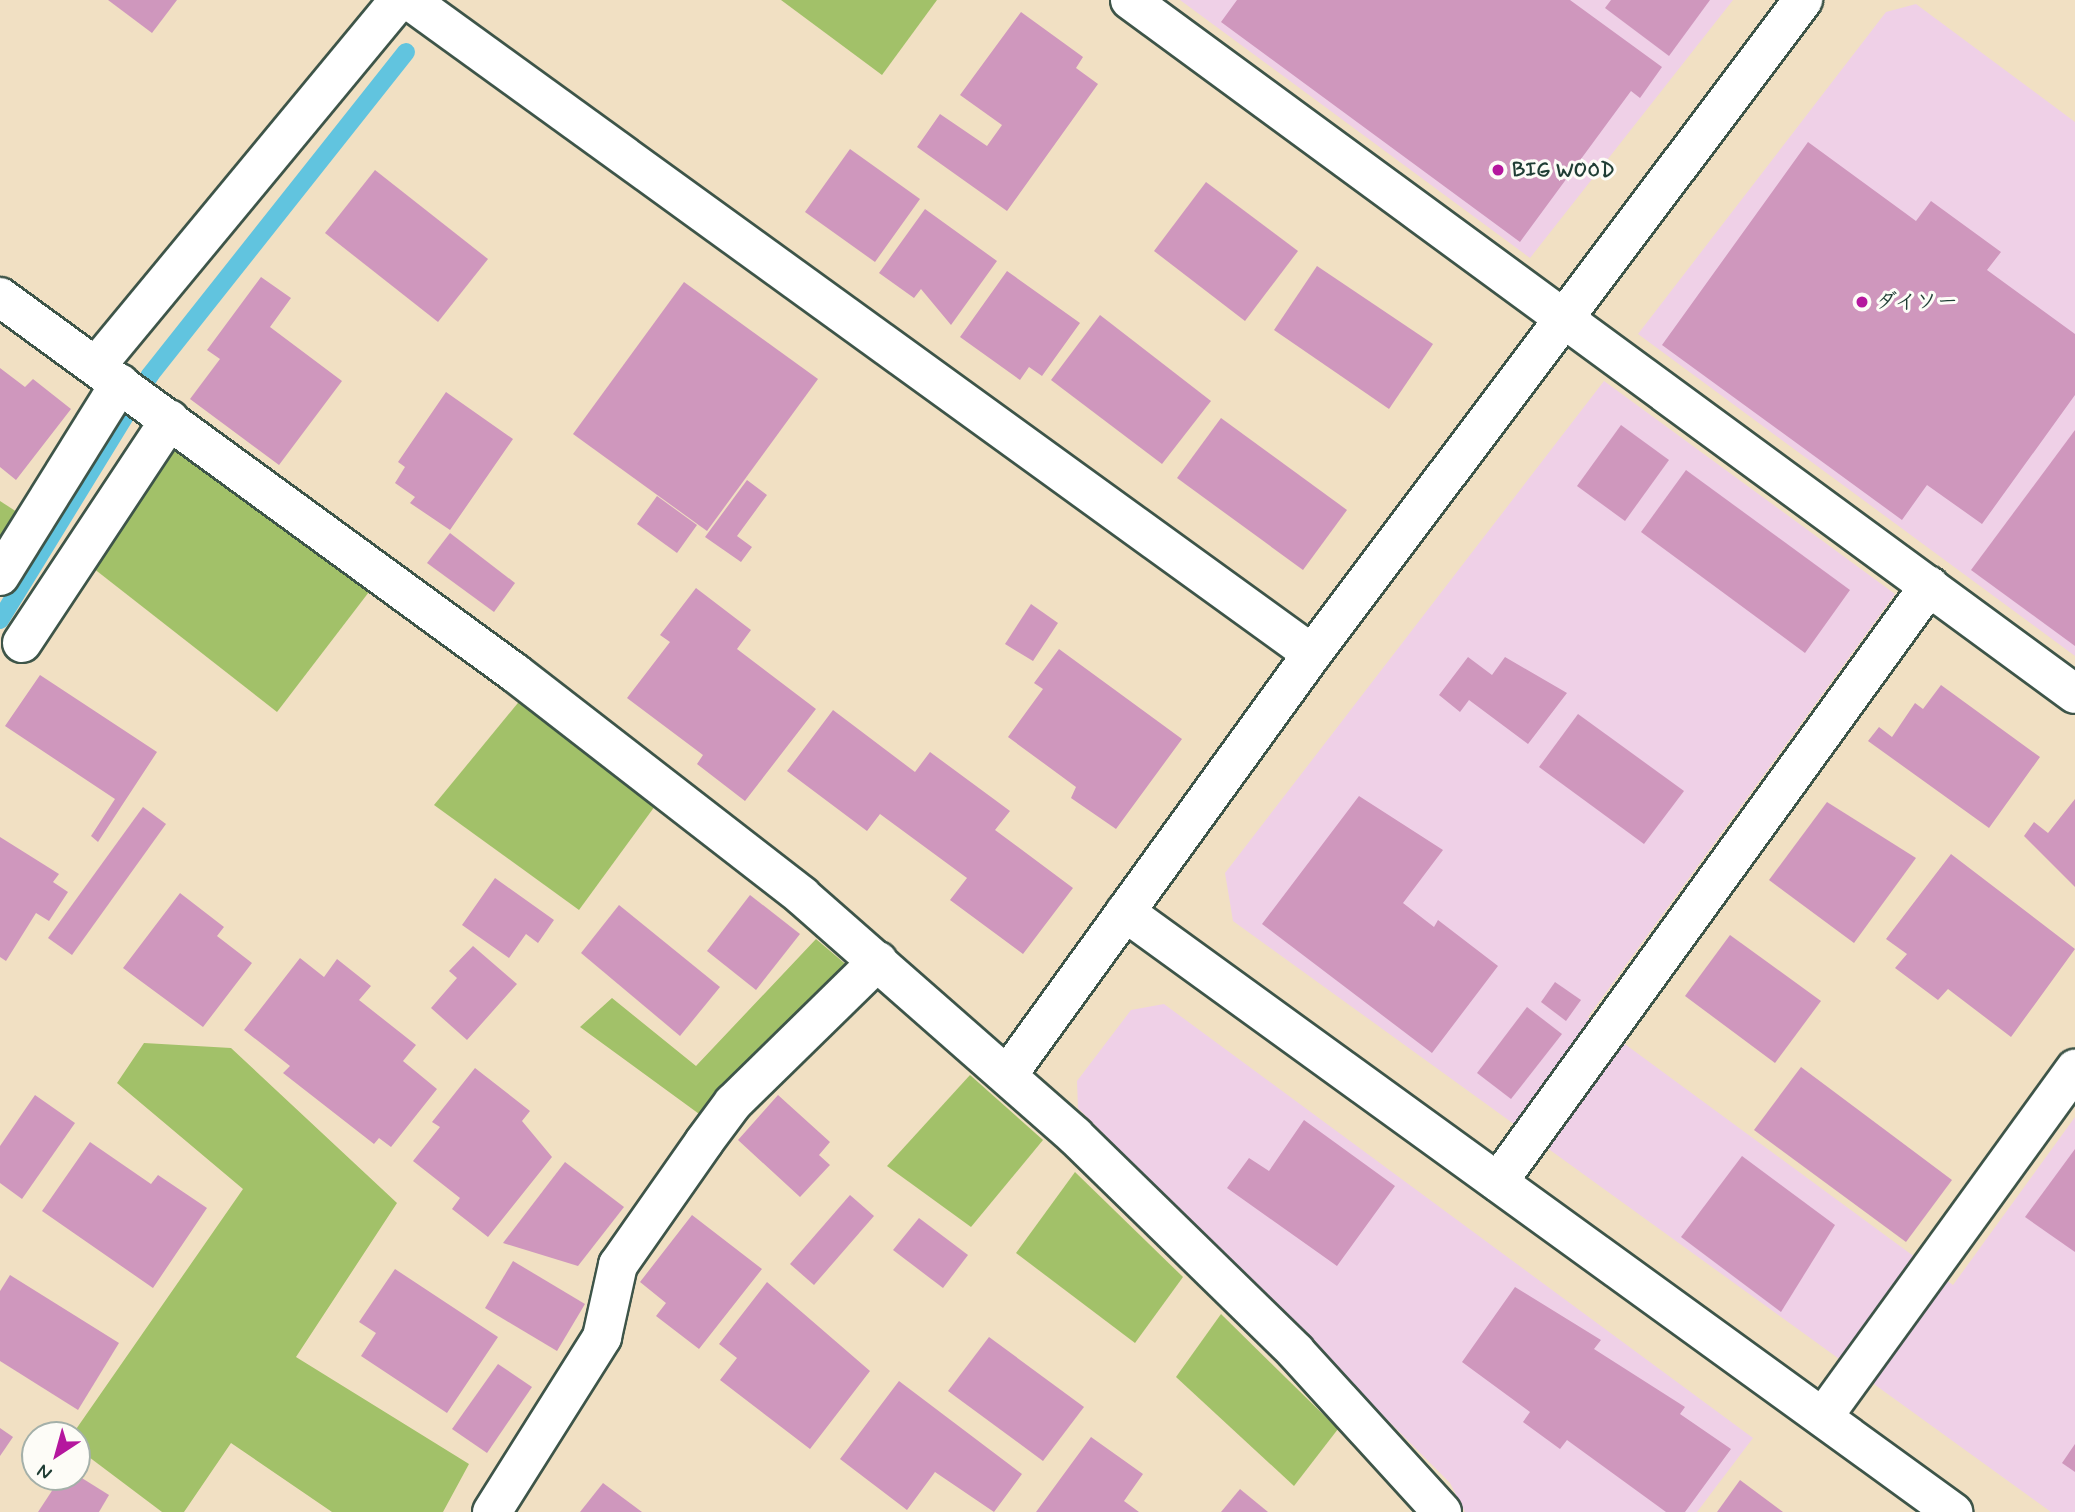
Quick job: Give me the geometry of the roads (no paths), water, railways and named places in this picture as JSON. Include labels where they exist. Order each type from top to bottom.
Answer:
[{"type":"street","points":[[0,576],[109,374],[399,0]]},
{"type":"street","points":[[409,0],[1312,654]]},
{"type":"street","points":[[1130,0],[2075,694]]},
{"type":"street","points":[[1009,1073],[1312,654],[1803,0]]},
{"type":"street","points":[[0,298],[109,374],[569,713],[878,961],[1009,1073],[1295,1351],[1442,1512]]},
{"type":"street","points":[[22,643],[170,419]]},
{"type":"street","points":[[1498,1182],[1929,586]]},
{"type":"street","points":[[1125,912],[1954,1512]]},
{"type":"street","points":[[492,1512],[603,1337],[618,1265],[704,1142],[733,1103],[878,961]]},
{"type":"street","points":[[1823,1418],[2075,1069]]},
{"type":"waterway","points":[[0,620],[150,375],[406,52]]},
{"type":"place","name":"BIG WOOD","points":[[1498,170]]},
{"type":"place","name":"ダイソー","points":[[1862,302]]}]
